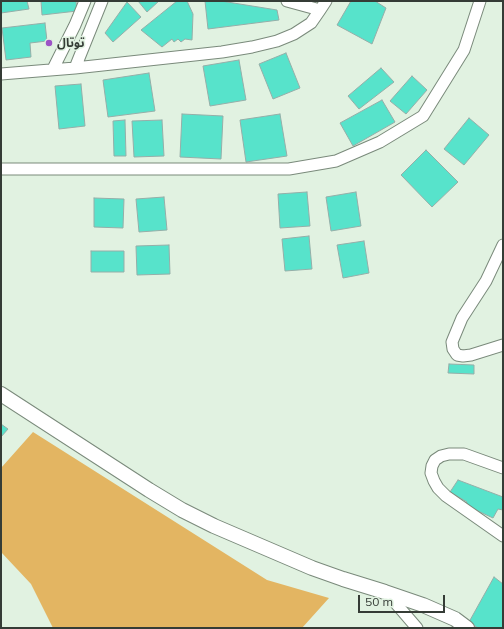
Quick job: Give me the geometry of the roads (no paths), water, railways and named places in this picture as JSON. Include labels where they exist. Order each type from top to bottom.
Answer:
[{"type":"street","points":[[53,69],[85,1]]},
{"type":"street","points":[[75,68],[102,1]]},
{"type":"street","points":[[1,74],[75,68],[222,52],[252,47],[277,41],[294,34],[311,23],[323,6],[287,1]]},
{"type":"street","points":[[1,169],[288,170],[336,161],[380,142],[423,116],[464,50],[480,1]]},
{"type":"street","points":[[503,245],[486,281],[462,318],[452,342],[453,349],[457,355],[463,356],[472,355],[503,345]]},
{"type":"street","points":[[1,394],[182,510],[214,526],[312,568],[386,592],[455,619],[467,628]]},
{"type":"street","points":[[503,468],[464,454],[449,454],[441,456],[435,460],[431,472],[434,482],[442,492],[503,536]]},
{"type":"street","points":[[386,592],[417,628]]},
{"type":"place","name":"توتال","points":[[49,43]]}]
